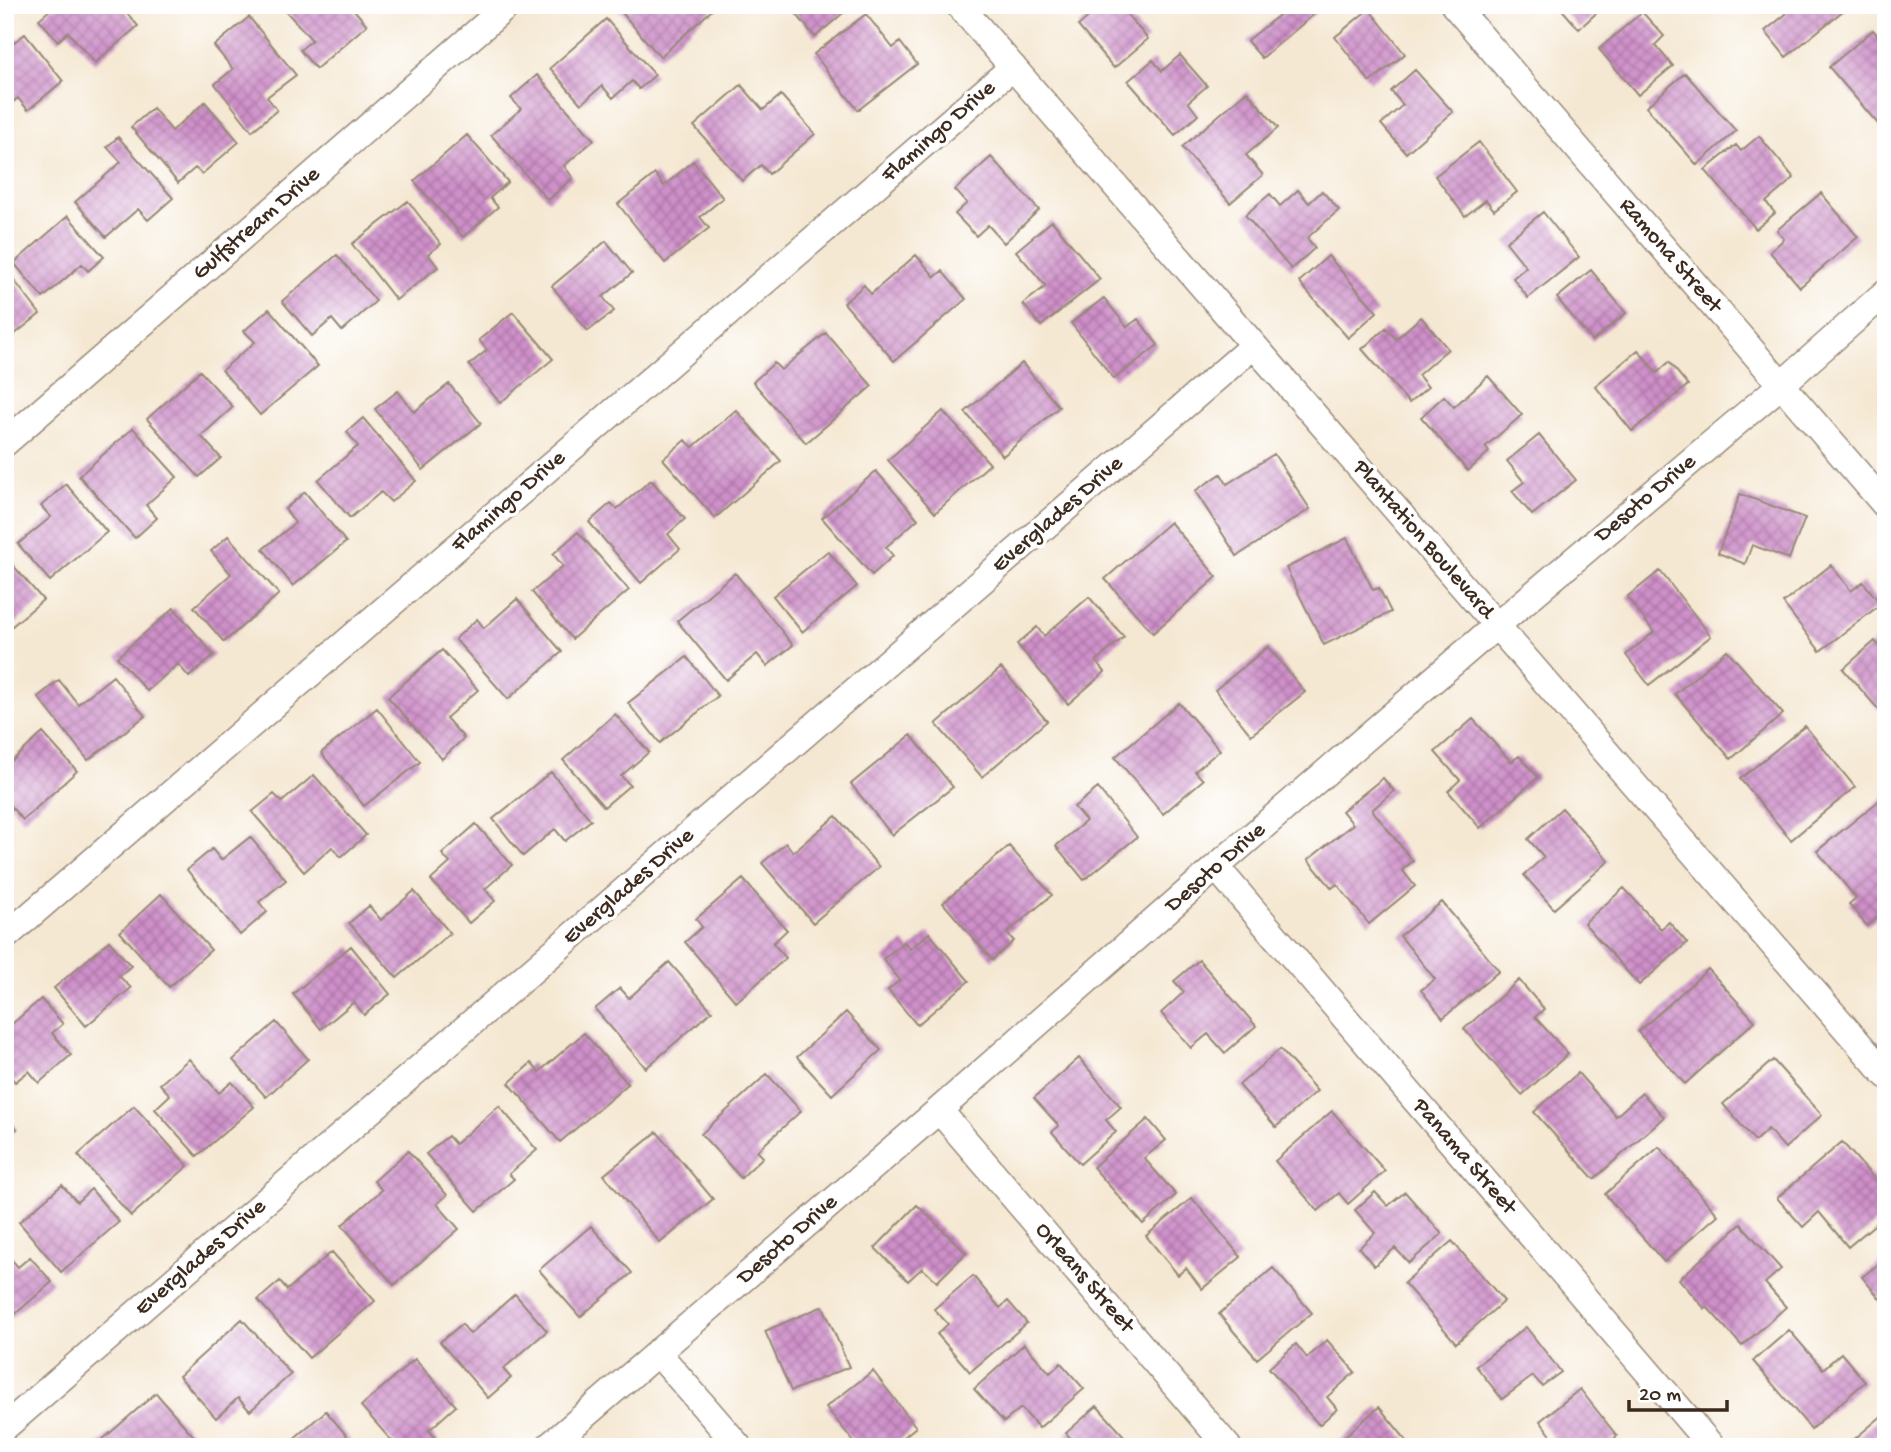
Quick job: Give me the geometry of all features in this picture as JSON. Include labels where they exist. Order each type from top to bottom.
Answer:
[{"type":"street","name":"Gulfstream Drive","points":[[5,443],[508,5]]},
{"type":"street","name":"Plantation Boulevard","points":[[960,5],[1886,1075]]},
{"type":"street","name":"Ramona Street","points":[[1454,5],[1886,506]]},
{"type":"street","name":"Flamingo Drive","points":[[5,937],[1013,67]]},
{"type":"street","name":"Desoto Drive","points":[[548,1447],[1216,867],[1781,385],[1886,292]]},
{"type":"street","name":"Everglades Drive","points":[[5,1427],[1253,346]]},
{"type":"street","name":"Panama Street","points":[[1216,867],[1712,1447]]},
{"type":"street","name":"Orleans Street","points":[[939,1110],[1228,1447]]},
{"type":"street","points":[[657,1352],[739,1447]]},
{"type":"building","points":[[56,5],[120,5],[138,26],[95,63],[68,32],[58,41],[39,19]]},
{"type":"building","points":[[289,5],[350,5],[367,25],[316,69],[300,50],[312,40],[284,9]]},
{"type":"building","points":[[708,5],[712,10],[660,57],[617,7]]},
{"type":"building","points":[[789,5],[849,5],[850,7],[815,37]]},
{"type":"building","points":[[1102,5],[1119,5],[1148,39],[1114,68],[1078,26]]},
{"type":"building","points":[[1279,5],[1325,5],[1262,58],[1247,41],[1284,11]]},
{"type":"building","points":[[1558,5],[1605,5],[1579,29]]},
{"type":"building","points":[[1779,5],[1850,5],[1786,57],[1765,31],[1786,14]]},
{"type":"building","points":[[1369,9],[1405,54],[1370,82],[1335,37]]},
{"type":"building","points":[[1642,12],[1664,36],[1655,45],[1673,66],[1638,95],[1599,49]]},
{"type":"building","points":[[866,14],[893,48],[900,42],[917,64],[858,110],[814,54]]},
{"type":"building","points":[[249,17],[296,75],[267,97],[277,110],[252,131],[215,84],[233,69],[214,46]]},
{"type":"building","points":[[606,19],[655,75],[639,89],[632,81],[613,98],[602,86],[581,104],[550,68]]},
{"type":"building","points":[[1873,30],[1886,45],[1886,119],[1879,125],[1829,67]]},
{"type":"building","points":[[25,34],[63,81],[28,110],[18,98],[5,108],[5,49]]},
{"type":"building","points":[[1180,55],[1207,86],[1188,102],[1198,115],[1175,135],[1128,81],[1153,60],[1162,71]]},
{"type":"building","points":[[1415,70],[1453,112],[1406,153],[1381,124],[1403,105],[1391,91]]},
{"type":"building","points":[[1685,73],[1736,131],[1697,165],[1646,107]]},
{"type":"building","points":[[537,75],[594,140],[564,166],[573,178],[548,200],[491,135],[521,109],[511,98]]},
{"type":"building","points":[[741,85],[763,110],[781,95],[815,134],[769,174],[761,165],[742,181],[694,126]]},
{"type":"building","points":[[1247,91],[1278,128],[1246,155],[1263,175],[1230,203],[1182,147]]},
{"type":"building","points":[[205,102],[239,142],[202,174],[195,168],[178,183],[131,127],[153,108],[172,131]]},
{"type":"building","points":[[467,135],[508,182],[490,198],[498,207],[463,237],[414,181]]},
{"type":"building","points":[[1759,136],[1794,178],[1766,202],[1775,213],[1756,229],[1705,170],[1736,145],[1741,151]]},
{"type":"building","points":[[118,137],[173,198],[148,220],[138,209],[106,237],[75,202],[121,162],[107,147]]},
{"type":"building","points":[[1479,142],[1517,192],[1494,210],[1486,200],[1465,216],[1435,176]]},
{"type":"building","points":[[991,157],[1039,210],[1004,243],[988,225],[976,236],[955,214],[967,203],[955,190]]},
{"type":"building","points":[[693,161],[723,198],[700,217],[709,228],[665,263],[618,204],[655,174],[664,186]]},
{"type":"building","points":[[1298,190],[1309,203],[1322,191],[1339,210],[1307,238],[1315,248],[1291,269],[1245,215],[1270,194],[1280,206]]},
{"type":"building","points":[[1821,193],[1858,237],[1800,287],[1770,252],[1784,239],[1777,230]]},
{"type":"building","points":[[408,201],[441,244],[428,254],[438,267],[396,300],[352,244]]},
{"type":"building","points":[[1543,212],[1579,257],[1528,298],[1513,278],[1526,267],[1506,242]]},
{"type":"building","points":[[68,216],[104,257],[88,271],[82,264],[43,298],[14,263]]},
{"type":"building","points":[[1052,221],[1100,279],[1041,326],[1023,304],[1046,286],[1016,251]]},
{"type":"building","points":[[606,241],[632,273],[603,297],[614,311],[588,331],[552,286]]},
{"type":"building","points":[[337,255],[376,301],[342,331],[332,319],[312,336],[282,301]]},
{"type":"building","points":[[916,255],[935,277],[942,271],[966,299],[894,361],[844,303],[864,285],[871,294]]},
{"type":"building","points":[[1328,256],[1377,312],[1348,338],[1299,282]]},
{"type":"building","points":[[1591,270],[1626,313],[1592,341],[1557,298]]},
{"type":"building","points":[[14,280],[40,314],[5,342],[5,287]]},
{"type":"building","points":[[1104,298],[1127,327],[1138,319],[1158,345],[1114,379],[1071,323]]},
{"type":"building","points":[[269,309],[318,366],[260,415],[222,370],[255,342],[244,331]]},
{"type":"building","points":[[513,312],[553,359],[500,403],[469,365],[487,350],[479,340]]},
{"type":"building","points":[[1421,317],[1448,349],[1418,375],[1428,387],[1409,403],[1362,349],[1386,328],[1396,339]]},
{"type":"building","points":[[826,333],[872,386],[806,443],[753,382],[774,363],[781,370]]},
{"type":"building","points":[[1638,350],[1657,373],[1669,362],[1688,385],[1632,431],[1595,386]]},
{"type":"building","points":[[1022,363],[1059,407],[1003,456],[965,412]]},
{"type":"building","points":[[200,371],[233,407],[201,436],[221,458],[199,477],[147,419]]},
{"type":"building","points":[[1488,376],[1522,415],[1485,447],[1489,452],[1468,471],[1421,417],[1444,396],[1454,407]]},
{"type":"building","points":[[449,384],[481,423],[423,470],[375,409],[398,391],[414,412]]},
{"type":"building","points":[[736,410],[781,461],[715,518],[663,459],[685,440],[693,447]]},
{"type":"building","points":[[943,411],[990,464],[935,513],[888,460]]},
{"type":"building","points":[[363,418],[416,481],[391,502],[381,492],[350,518],[318,480],[358,446],[347,432]]},
{"type":"building","points":[[133,428],[177,477],[146,505],[157,518],[135,538],[79,476]]},
{"type":"building","points":[[1539,435],[1576,480],[1532,515],[1512,491],[1524,482],[1507,461]]},
{"type":"building","points":[[1274,454],[1310,509],[1237,556],[1195,491],[1221,474],[1227,484]]},
{"type":"building","points":[[876,471],[918,519],[886,547],[893,556],[872,575],[822,518]]},
{"type":"building","points":[[651,480],[685,519],[668,534],[680,549],[641,583],[589,522],[611,503],[617,509]]},
{"type":"building","points":[[66,484],[107,532],[50,581],[18,544],[51,517],[41,506]]},
{"type":"building","points":[[305,492],[346,542],[293,586],[263,549],[295,523],[285,509]]},
{"type":"building","points":[[1740,494],[1805,518],[1789,559],[1752,545],[1745,564],[1718,553]]},
{"type":"building","points":[[1170,522],[1217,577],[1153,633],[1105,579]]},
{"type":"building","points":[[578,532],[629,590],[572,639],[532,592],[563,566],[553,554]]},
{"type":"building","points":[[228,536],[279,594],[224,642],[194,607],[231,574],[211,551]]},
{"type":"building","points":[[1347,538],[1373,590],[1379,588],[1391,612],[1324,645],[1286,568]]},
{"type":"building","points":[[828,551],[857,586],[802,632],[773,596]]},
{"type":"building","points":[[5,556],[43,600],[5,632]]},
{"type":"building","points":[[1831,565],[1851,591],[1863,582],[1881,604],[1820,651],[1783,603]]},
{"type":"building","points":[[1660,571],[1711,636],[1649,685],[1626,655],[1654,632],[1627,597]]},
{"type":"building","points":[[735,573],[793,645],[767,666],[757,654],[726,680],[677,621]]},
{"type":"building","points":[[1089,597],[1124,637],[1096,661],[1105,672],[1068,704],[1017,644],[1037,627],[1044,636]]},
{"type":"building","points":[[517,599],[562,652],[508,699],[455,639],[477,619],[484,628]]},
{"type":"building","points":[[174,608],[214,655],[189,677],[178,664],[147,691],[117,657]]},
{"type":"building","points":[[1875,641],[1886,654],[1886,704],[1879,710],[1843,669]]},
{"type":"building","points":[[1268,647],[1305,692],[1251,735],[1215,690]]},
{"type":"building","points":[[442,650],[478,690],[446,718],[464,738],[442,759],[388,697]]},
{"type":"building","points":[[1727,650],[1783,714],[1731,759],[1675,694]]},
{"type":"building","points":[[687,657],[718,696],[660,743],[628,703]]},
{"type":"building","points":[[1001,668],[1047,721],[982,777],[936,724]]},
{"type":"building","points":[[113,676],[145,716],[88,760],[38,697],[59,680],[78,704]]},
{"type":"building","points":[[1179,703],[1220,750],[1195,771],[1203,780],[1163,814],[1115,757]]},
{"type":"building","points":[[377,708],[420,762],[364,806],[321,753]]},
{"type":"building","points":[[615,714],[649,752],[621,776],[630,785],[604,807],[563,760]]},
{"type":"building","points":[[1473,719],[1511,762],[1519,756],[1538,777],[1480,828],[1448,791],[1460,780],[1435,752]]},
{"type":"building","points":[[1805,726],[1855,787],[1791,840],[1740,779]]},
{"type":"building","points":[[43,733],[77,771],[23,820],[5,800],[5,767]]},
{"type":"building","points":[[911,735],[953,787],[892,835],[851,784]]},
{"type":"building","points":[[551,772],[591,820],[565,841],[555,829],[523,856],[493,819]]},
{"type":"building","points":[[314,775],[366,835],[341,857],[332,847],[304,872],[252,812],[274,794],[282,802]]},
{"type":"building","points":[[1383,778],[1394,791],[1372,810],[1413,861],[1402,870],[1415,886],[1369,924],[1337,884],[1332,888],[1308,860],[1353,824],[1342,811]]},
{"type":"building","points":[[1098,788],[1137,837],[1084,880],[1056,846],[1086,821],[1074,807]]},
{"type":"building","points":[[1886,795],[1886,816],[1879,822],[1886,830],[1886,911],[1867,926],[1849,904],[1856,898],[1817,851]]},
{"type":"building","points":[[1562,808],[1609,861],[1554,909],[1524,875],[1544,857],[1528,839]]},
{"type":"building","points":[[836,816],[879,867],[813,923],[762,863],[786,843],[793,852]]},
{"type":"building","points":[[476,824],[512,865],[485,889],[495,901],[469,923],[431,880],[450,863],[442,854]]},
{"type":"building","points":[[250,837],[286,880],[259,902],[267,912],[240,935],[187,870],[212,849],[221,860]]},
{"type":"building","points":[[1009,846],[1052,895],[1007,933],[1014,941],[992,960],[943,903]]},
{"type":"building","points":[[743,879],[787,930],[773,943],[786,958],[736,1002],[685,942],[702,927],[696,919]]},
{"type":"building","points":[[1624,888],[1661,929],[1669,922],[1687,943],[1639,985],[1584,923]]},
{"type":"building","points":[[414,891],[450,933],[397,978],[349,923],[369,906],[381,920]]},
{"type":"building","points":[[161,894],[211,950],[169,987],[120,932]]},
{"type":"building","points":[[1442,902],[1499,971],[1443,1018],[1421,990],[1435,979],[1400,936]]},
{"type":"building","points":[[929,933],[969,981],[917,1025],[888,990],[900,980],[883,959],[904,942],[910,949]]},
{"type":"building","points":[[109,941],[131,966],[119,976],[131,988],[86,1026],[54,988]]},
{"type":"building","points":[[351,946],[390,994],[364,1015],[354,1002],[321,1029],[293,994]]},
{"type":"building","points":[[1199,960],[1256,1026],[1225,1053],[1208,1034],[1191,1048],[1161,1013],[1184,992],[1174,981]]},
{"type":"building","points":[[669,962],[712,1011],[646,1068],[595,1009],[620,988],[629,998]]},
{"type":"building","points":[[1708,969],[1755,1021],[1685,1084],[1638,1032]]},
{"type":"building","points":[[1519,980],[1544,1009],[1535,1017],[1568,1054],[1522,1095],[1464,1029]]},
{"type":"building","points":[[41,999],[63,1024],[52,1033],[71,1055],[39,1083],[29,1071],[15,1082],[5,1070],[5,1030]]},
{"type":"building","points":[[846,1012],[881,1050],[832,1095],[797,1057]]},
{"type":"building","points":[[276,1022],[308,1059],[266,1097],[233,1060]]},
{"type":"building","points":[[584,1033],[628,1084],[560,1142],[509,1083],[531,1063],[539,1072]]},
{"type":"building","points":[[1280,1049],[1317,1091],[1276,1127],[1239,1085]]},
{"type":"building","points":[[1079,1058],[1121,1107],[1106,1120],[1116,1132],[1080,1164],[1052,1132],[1059,1126],[1034,1098]]},
{"type":"building","points":[[189,1059],[219,1093],[232,1082],[254,1107],[197,1156],[155,1109],[170,1095],[160,1084]]},
{"type":"building","points":[[1773,1060],[1822,1115],[1785,1148],[1768,1129],[1755,1141],[1723,1104]]},
{"type":"building","points":[[1578,1073],[1616,1116],[1642,1093],[1664,1117],[1594,1179],[1534,1112]]},
{"type":"building","points":[[767,1074],[801,1111],[757,1151],[763,1157],[741,1178],[701,1134]]},
{"type":"building","points":[[134,1106],[188,1166],[131,1216],[78,1155]]},
{"type":"building","points":[[499,1106],[537,1150],[509,1174],[514,1179],[477,1211],[426,1154],[448,1136],[455,1144]]},
{"type":"building","points":[[1332,1111],[1385,1171],[1348,1204],[1339,1193],[1318,1211],[1275,1161]]},
{"type":"building","points":[[5,1115],[17,1129],[5,1139]]},
{"type":"building","points":[[1148,1119],[1166,1140],[1144,1158],[1176,1195],[1143,1224],[1093,1167]]},
{"type":"building","points":[[657,1132],[713,1199],[660,1243],[604,1175]]},
{"type":"building","points":[[1842,1142],[1878,1183],[1886,1176],[1886,1215],[1848,1247],[1819,1212],[1803,1227],[1777,1198]]},
{"type":"building","points":[[1659,1147],[1718,1215],[1664,1262],[1605,1194]]},
{"type":"building","points":[[408,1151],[447,1195],[437,1204],[459,1229],[394,1285],[342,1225],[382,1190],[374,1181]]},
{"type":"building","points":[[62,1185],[77,1202],[91,1189],[119,1222],[61,1272],[19,1222]]},
{"type":"building","points":[[1375,1192],[1388,1206],[1405,1192],[1442,1234],[1409,1263],[1395,1248],[1374,1266],[1359,1248],[1375,1233],[1355,1210]]},
{"type":"building","points":[[1192,1198],[1241,1257],[1202,1289],[1186,1268],[1178,1275],[1146,1236]]},
{"type":"building","points":[[917,1205],[966,1253],[937,1282],[922,1268],[908,1281],[875,1248]]},
{"type":"building","points":[[1741,1224],[1781,1269],[1765,1283],[1786,1307],[1742,1346],[1679,1279]]},
{"type":"building","points":[[591,1226],[632,1273],[580,1317],[539,1270]]},
{"type":"building","points":[[1452,1241],[1504,1301],[1456,1343],[1404,1283]]},
{"type":"building","points":[[5,1252],[18,1267],[30,1257],[52,1282],[5,1323]]},
{"type":"building","points":[[332,1252],[375,1301],[309,1358],[258,1300],[280,1281],[287,1290]]},
{"type":"building","points":[[1886,1258],[1886,1306],[1862,1277]]},
{"type":"building","points":[[1273,1268],[1312,1313],[1257,1359],[1219,1314]]},
{"type":"building","points":[[973,1276],[1000,1308],[1008,1301],[1027,1323],[970,1372],[937,1334],[948,1324],[934,1309]]},
{"type":"building","points":[[515,1294],[547,1331],[503,1369],[511,1378],[488,1398],[440,1342],[462,1324],[470,1334]]},
{"type":"building","points":[[823,1306],[849,1367],[791,1391],[765,1331]]},
{"type":"building","points":[[242,1319],[291,1374],[250,1411],[238,1398],[216,1418],[179,1376]]},
{"type":"building","points":[[1526,1327],[1561,1372],[1542,1386],[1533,1376],[1502,1399],[1476,1366]]},
{"type":"building","points":[[1789,1330],[1823,1369],[1841,1353],[1865,1382],[1811,1429],[1753,1361]]},
{"type":"building","points":[[1327,1340],[1355,1372],[1327,1397],[1337,1409],[1319,1425],[1269,1368],[1296,1344],[1307,1358]]},
{"type":"building","points":[[1024,1344],[1050,1373],[1061,1363],[1084,1389],[1039,1428],[1021,1408],[1004,1422],[974,1389]]},
{"type":"building","points":[[415,1359],[456,1406],[429,1430],[438,1441],[432,1447],[397,1447],[361,1406]]},
{"type":"building","points":[[873,1371],[916,1427],[891,1447],[848,1447],[854,1442],[826,1407]]},
{"type":"building","points":[[1580,1389],[1617,1436],[1604,1447],[1560,1447],[1540,1421]]},
{"type":"building","points":[[156,1393],[196,1439],[187,1447],[94,1447]]},
{"type":"building","points":[[1097,1406],[1134,1447],[1078,1447],[1066,1433]]},
{"type":"building","points":[[1379,1407],[1412,1447],[1338,1447],[1336,1444]]},
{"type":"building","points":[[326,1411],[356,1447],[284,1447]]},
{"type":"building","points":[[1884,1414],[1886,1447],[1845,1447]]}]
